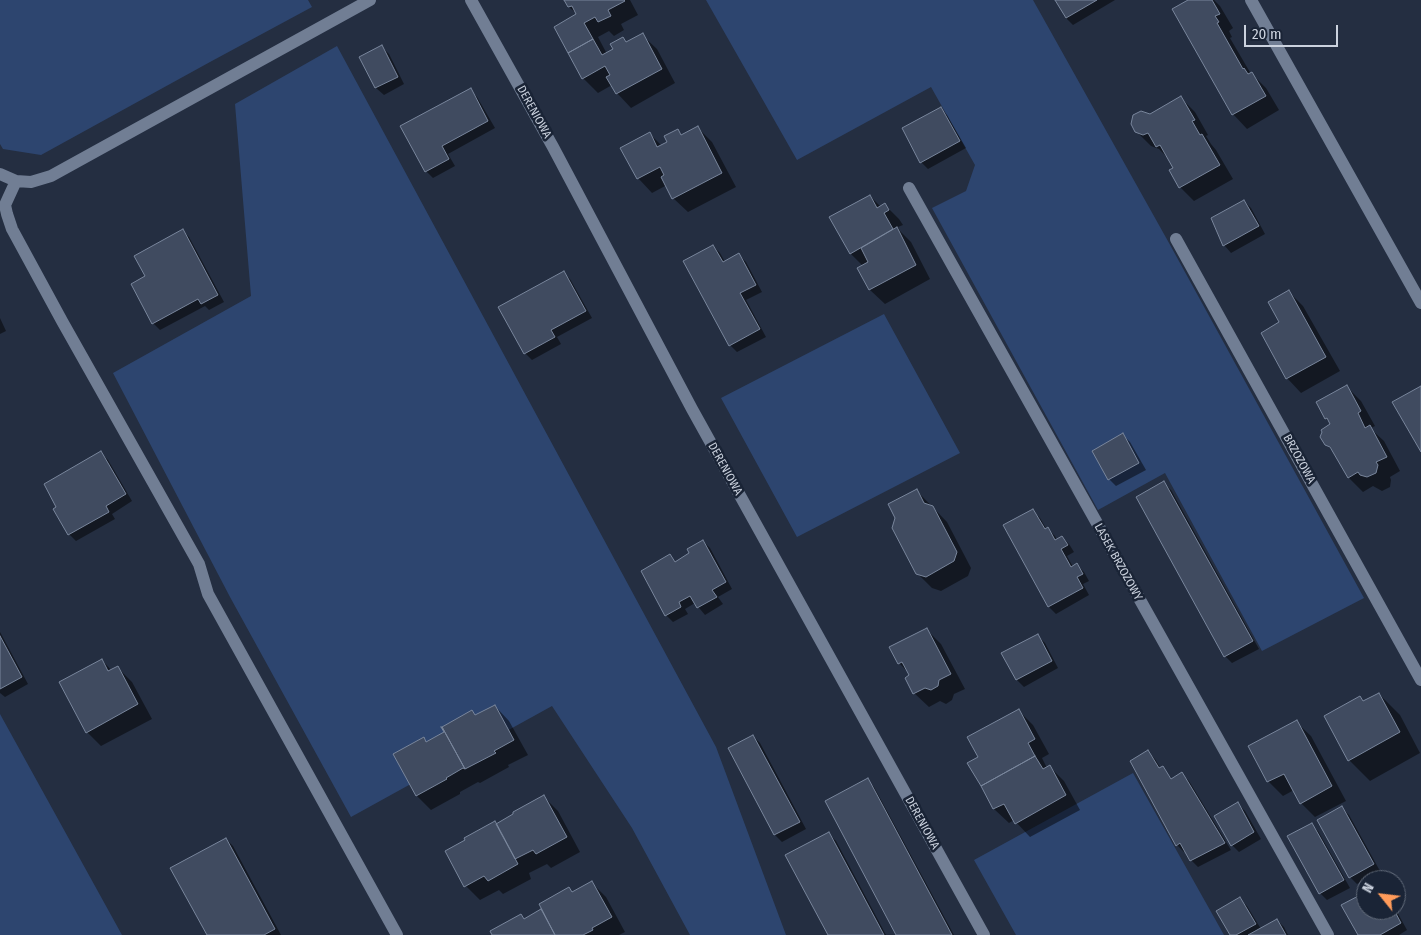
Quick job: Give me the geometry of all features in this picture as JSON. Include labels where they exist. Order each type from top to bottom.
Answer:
[{"type":"street","points":[[0,174],[16,181],[31,182],[51,176],[370,0]]},
{"type":"street","name":"DERENIOWA","points":[[471,0],[553,147],[692,408],[984,935]]},
{"type":"street","points":[[1251,0],[1421,303]]},
{"type":"street","points":[[16,181],[5,204],[6,214],[12,229],[71,338],[199,564],[208,594],[397,935]]},
{"type":"street","name":"LASEK BRZOZOWY","points":[[908,188],[1328,935]]},
{"type":"street","name":"BRZOZOWA","points":[[1176,239],[1421,680]]},
{"type":"shaded area","points":[[0,0],[308,0],[312,7],[41,155],[3,149],[0,144]]},
{"type":"shaded area","points":[[706,0],[1033,0],[1364,598],[1262,651],[1165,473],[1098,510],[932,208],[966,191],[975,165],[931,87],[797,160]]},
{"type":"shaded area","points":[[337,46],[716,747],[786,935],[690,935],[632,828],[552,706],[351,817],[230,597],[113,373],[251,296],[235,104]]},
{"type":"shaded area","points":[[884,314],[960,453],[797,537],[721,398]]},
{"type":"shaded area","points":[[0,714],[122,935],[0,935]]},
{"type":"shaded area","points":[[1133,773],[1224,935],[1016,935],[974,860]]},
{"type":"building","points":[[564,0],[625,1],[608,10],[611,16],[598,22],[595,17],[584,23],[593,39],[568,53],[554,27],[576,14],[572,6],[568,7]]},
{"type":"building","points":[[1055,0],[1097,0],[1066,18]]},
{"type":"building","points":[[1188,0],[1212,0],[1220,14],[1215,16],[1219,22],[1217,23],[1243,69],[1248,74],[1252,72],[1266,96],[1232,115],[1172,9]]},
{"type":"building","points":[[643,33],[662,69],[616,94],[606,77],[610,75],[605,66],[582,79],[568,53],[593,39],[602,55],[613,49],[610,44],[623,37],[626,42]]},
{"type":"building","points":[[382,45],[398,77],[375,88],[359,57]]},
{"type":"building","points":[[471,88],[488,121],[442,146],[449,159],[425,172],[400,126]]},
{"type":"building","points":[[1181,96],[1195,120],[1192,121],[1220,165],[1179,188],[1169,170],[1173,168],[1160,145],[1156,147],[1148,133],[1143,135],[1135,132],[1131,124],[1133,115],[1141,111],[1150,114]]},
{"type":"building","points":[[941,107],[960,141],[920,163],[902,128]]},
{"type":"building","points":[[698,126],[722,173],[672,199],[661,177],[664,175],[660,167],[637,179],[620,148],[650,132],[657,147],[667,142],[664,136],[678,129],[681,135]]},
{"type":"building","points":[[870,195],[877,208],[885,203],[889,210],[884,213],[893,229],[850,254],[829,217]]},
{"type":"building","points":[[1244,200],[1259,226],[1223,246],[1211,218]]},
{"type":"building","points":[[897,227],[916,265],[869,290],[857,268],[868,262],[861,248]]},
{"type":"building","points":[[183,229],[218,295],[201,304],[198,299],[152,324],[131,284],[145,276],[134,256]]},
{"type":"building","points":[[713,245],[723,262],[739,253],[756,285],[740,293],[760,329],[729,346],[683,261]]},
{"type":"building","points":[[564,271],[586,311],[551,330],[555,337],[524,354],[498,307]]},
{"type":"building","points":[[1289,290],[1326,357],[1286,379],[1261,333],[1279,322],[1268,302]]},
{"type":"building","points":[[1347,385],[1361,411],[1358,413],[1365,428],[1370,425],[1387,457],[1376,462],[1378,465],[1376,473],[1367,477],[1360,475],[1358,472],[1348,478],[1330,447],[1325,445],[1320,437],[1321,430],[1330,424],[1327,418],[1325,419],[1316,402]]},
{"type":"building","points":[[1421,386],[1421,452],[1392,402]]},
{"type":"building","points":[[1123,433],[1139,463],[1108,480],[1092,451]]},
{"type":"building","points":[[101,451],[126,494],[106,506],[109,512],[68,535],[53,509],[56,507],[44,484]]},
{"type":"building","points":[[1164,481],[1253,641],[1224,657],[1136,497]]},
{"type":"building","points":[[917,489],[924,503],[933,506],[957,552],[954,561],[926,577],[916,574],[892,528],[895,518],[888,504]]},
{"type":"building","points":[[1033,509],[1045,529],[1048,527],[1055,540],[1062,536],[1068,545],[1061,549],[1071,567],[1077,563],[1083,574],[1077,577],[1083,588],[1048,607],[1003,525]]},
{"type":"building","points":[[703,540],[726,582],[712,590],[717,597],[697,608],[690,596],[679,602],[681,607],[665,616],[641,571],[670,554],[675,562],[689,553],[687,549]]},
{"type":"building","points":[[927,628],[951,674],[939,680],[938,686],[931,690],[925,688],[913,694],[905,678],[909,675],[902,662],[898,664],[889,647]]},
{"type":"building","points":[[1038,634],[1052,661],[1016,680],[1001,653]]},
{"type":"building","points":[[0,636],[22,677],[0,689]]},
{"type":"building","points":[[102,659],[108,671],[118,666],[138,704],[86,733],[59,682]]},
{"type":"building","points":[[1379,693],[1400,732],[1348,761],[1324,716],[1360,696],[1363,701]]},
{"type":"building","points":[[495,705],[514,740],[494,751],[496,753],[465,769],[442,727],[472,710],[475,715]]},
{"type":"building","points":[[1019,709],[1035,739],[1028,743],[1035,756],[981,786],[967,763],[978,757],[967,737]]},
{"type":"building","points":[[1297,720],[1332,786],[1300,804],[1284,774],[1267,782],[1248,746]]},
{"type":"building","points":[[442,727],[465,769],[463,768],[416,796],[393,754],[424,737],[426,742],[444,732]]},
{"type":"building","points":[[753,735],[800,822],[774,835],[728,748]]},
{"type":"building","points":[[1148,750],[1159,768],[1163,766],[1171,779],[1182,772],[1225,843],[1190,861],[1180,843],[1176,846],[1130,761]]},
{"type":"building","points":[[1035,756],[1043,769],[1050,765],[1066,795],[1015,824],[1004,804],[993,809],[981,786]]},
{"type":"building","points":[[868,778],[952,935],[896,935],[825,801]]},
{"type":"building","points":[[544,795],[567,837],[536,854],[533,850],[515,859],[496,824]]},
{"type":"building","points":[[1238,802],[1254,832],[1231,846],[1214,816]]},
{"type":"building","points":[[1342,806],[1374,864],[1363,870],[1356,870],[1356,874],[1349,878],[1317,820]]},
{"type":"building","points":[[495,821],[518,864],[488,881],[484,876],[464,887],[445,851]]},
{"type":"building","points":[[1312,823],[1344,880],[1319,894],[1287,836]]},
{"type":"building","points":[[829,832],[884,935],[828,935],[785,855]]},
{"type":"building","points":[[226,838],[275,929],[264,935],[207,935],[170,868]]},
{"type":"building","points":[[592,881],[612,917],[583,935],[555,935],[539,904],[569,887],[572,892]]},
{"type":"building","points":[[1240,897],[1256,924],[1236,935],[1230,935],[1216,911]]},
{"type":"building","points":[[1356,897],[1356,920],[1399,920],[1401,923],[1380,935],[1358,935],[1341,905]]},
{"type":"building","points":[[541,909],[555,935],[492,935],[490,931],[521,914],[524,919]]},
{"type":"building","points":[[1277,919],[1286,935],[1248,935]]}]
